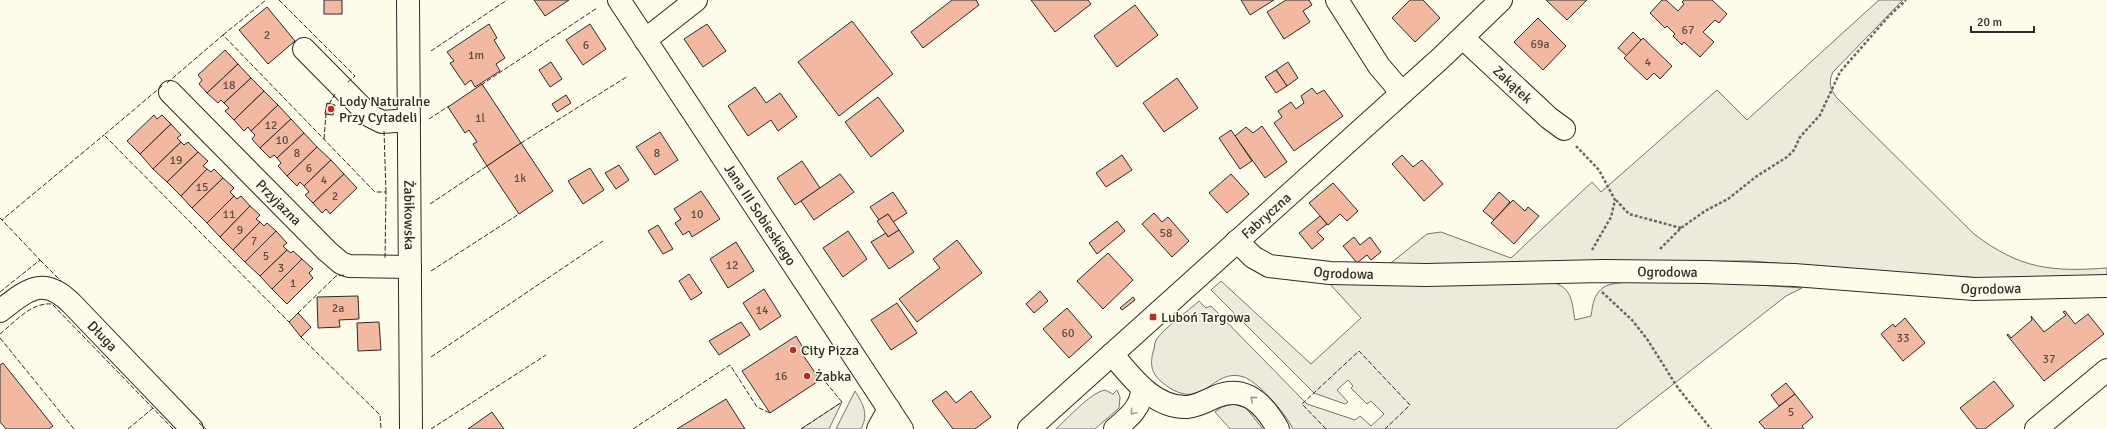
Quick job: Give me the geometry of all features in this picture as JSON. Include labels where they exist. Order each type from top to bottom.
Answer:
[{"type":"street","name":"Żabikowska","points":[[408,0],[411,429]]},
{"type":"street","name":"Jana III Sobieskiego","points":[[619,0],[902,429]]},
{"type":"street","points":[[645,40],[696,0]]},
{"type":"street","points":[[1336,0],[1379,66],[1402,93]]},
{"type":"street","name":"Fabryczna","points":[[1029,429],[1463,38],[1502,0]]},
{"type":"street","name":"Zakątek","points":[[1463,38],[1549,118],[1564,129]]},
{"type":"street","points":[[304,49],[370,116],[382,122],[409,120]]},
{"type":"street","name":"Przyjazna","points":[[170,92],[327,251],[341,263],[359,267],[410,267]]},
{"type":"street","name":"Ogrodowa","points":[[1237,241],[1253,257],[1270,266],[1290,270],[1418,275],[1589,271],[1766,274],[1974,289],[2107,286]]},
{"type":"street","name":"Długa","points":[[0,311],[18,296],[33,289],[47,287],[56,290],[68,300],[192,429]]},
{"type":"street","points":[[1112,354],[1142,389],[1170,403],[1186,407],[1202,404],[1227,392],[1238,392],[1248,395],[1256,402],[1278,429]]},
{"type":"street","points":[[2036,429],[2107,370]]},
{"type":"street","points":[[1115,429],[1136,408],[1142,395],[1142,389]]},
{"type":"street","points":[[878,429],[889,409]]},
{"type":"path","points":[[1642,272],[1655,254],[1681,228],[1728,199],[1756,176],[1787,157],[1794,150],[1800,137],[1820,115],[1840,72],[1888,17],[1906,0]]},
{"type":"path","points":[[1564,129],[1572,141],[1599,170],[1615,200],[1629,214],[1681,228]]},
{"type":"path","points":[[1615,200],[1611,217],[1592,248],[1588,259],[1589,271],[1598,287],[1632,320],[1647,338],[1678,388],[1710,429]]},
{"type":"shaded area","points":[[1879,0],[1903,0],[1833,72],[1830,85],[1837,98],[1974,234],[1991,246],[2006,255],[2037,266],[2069,269],[2107,268],[2107,275],[1985,278],[1885,272],[1751,261],[1543,262],[1387,266],[1427,234],[1441,232],[1511,258],[1592,182],[1601,192],[1717,90],[1747,120]]},
{"type":"shaded area","points":[[1221,281],[1311,364],[1361,318],[1329,283],[1555,283],[1565,289],[1571,298],[1575,320],[1591,316],[1594,300],[1600,290],[1604,287],[1617,283],[1667,281],[1731,283],[1802,288],[1786,296],[1616,429],[1293,429],[1270,398],[1247,378],[1233,375],[1221,379],[1200,392],[1190,394],[1177,392],[1170,388],[1159,380],[1152,369],[1153,352],[1156,340],[1170,325],[1199,301],[1206,308],[1211,306],[1307,404],[1355,420],[1360,416],[1371,426],[1384,414],[1371,401],[1367,404],[1351,388],[1353,386],[1348,380],[1337,390],[1348,402],[1345,404],[1314,393],[1211,290]]},
{"type":"shaded area","points":[[1105,390],[1113,394],[1117,390],[1120,397],[1119,408],[1095,429],[1056,429],[1086,401],[1099,392]]},
{"type":"shaded area","points":[[855,391],[863,405],[865,414],[865,419],[861,429],[836,429]]},
{"type":"shaded area","points":[[842,402],[829,429],[801,429]]},
{"type":"shaded area","points":[[1233,404],[1246,408],[1263,429],[1230,429],[1215,412],[1222,407]]},
{"type":"building","points":[[324,0],[342,0],[342,14],[324,14]]},
{"type":"building","points":[[534,0],[569,0],[545,16]]},
{"type":"building","points":[[952,0],[976,0],[979,5],[923,48],[911,32]]},
{"type":"building","points":[[1031,0],[1088,0],[1091,4],[1055,32]]},
{"type":"building","points":[[1241,0],[1274,0],[1250,15]]},
{"type":"building","points":[[1286,0],[1309,0],[1312,5],[1303,11],[1310,22],[1284,39],[1267,12]]},
{"type":"building","points":[[1410,0],[1423,0],[1440,18],[1415,42],[1392,18]]},
{"type":"building","points":[[1546,0],[1587,0],[1567,20]]},
{"type":"building","points":[[1662,0],[1666,0],[1678,11],[1684,4],[1682,2],[1684,0],[1712,0],[1727,14],[1719,23],[1715,20],[1703,32],[1714,42],[1700,57],[1684,42],[1682,45],[1673,36],[1675,34],[1667,26],[1665,28],[1650,13]]},
{"type":"building","points":[[1135,5],[1158,35],[1117,67],[1094,36]]},
{"type":"building","points":[[267,7],[295,41],[268,64],[239,30]]},
{"type":"building","points":[[1538,18],[1566,46],[1543,70],[1514,42]]},
{"type":"building","points":[[852,21],[893,74],[839,116],[798,62]]},
{"type":"building","points":[[489,24],[497,38],[494,40],[505,58],[496,64],[500,71],[475,87],[471,80],[465,85],[450,63],[454,61],[447,52]]},
{"type":"building","points":[[590,24],[606,49],[583,65],[566,40]]},
{"type":"building","points":[[707,24],[726,51],[703,67],[684,39]]},
{"type":"building","points":[[1633,32],[1641,40],[1627,56],[1618,48]]},
{"type":"building","points":[[1643,38],[1672,66],[1660,79],[1654,73],[1647,80],[1624,58]]},
{"type":"building","points":[[225,50],[238,64],[207,93],[199,84],[202,80],[198,75]]},
{"type":"building","points":[[551,62],[562,79],[550,87],[539,70]]},
{"type":"building","points":[[1288,62],[1298,78],[1287,86],[1276,70]]},
{"type":"building","points":[[238,64],[251,78],[224,103],[221,100],[218,103],[207,93]]},
{"type":"building","points":[[1276,70],[1287,86],[1276,93],[1265,77]]},
{"type":"building","points":[[251,78],[264,91],[234,120],[225,111],[229,108],[224,103]]},
{"type":"building","points":[[1177,78],[1198,108],[1164,132],[1143,103]]},
{"type":"building","points":[[482,84],[521,143],[487,166],[473,144],[477,142],[469,130],[465,133],[448,107]]},
{"type":"building","points":[[755,87],[766,103],[780,93],[797,117],[778,131],[771,120],[748,136],[728,106]]},
{"type":"building","points":[[1312,88],[1317,94],[1324,90],[1343,116],[1294,151],[1274,123],[1282,117],[1278,111],[1291,102],[1296,109],[1304,103],[1301,96]]},
{"type":"building","points":[[264,91],[278,105],[251,131],[248,127],[244,131],[234,120]]},
{"type":"building","points":[[566,95],[571,103],[557,112],[552,104]]},
{"type":"building","points":[[878,97],[904,131],[871,157],[845,122]]},
{"type":"building","points":[[327,103],[335,105],[333,115],[325,114]]},
{"type":"building","points":[[278,105],[291,119],[260,148],[252,139],[255,135],[251,131]]},
{"type":"building","points":[[154,115],[157,119],[162,115],[171,124],[140,154],[127,141]]},
{"type":"building","points":[[291,119],[304,133],[277,158],[274,155],[270,158],[260,148]]},
{"type":"building","points":[[171,124],[181,135],[177,138],[181,142],[153,169],[140,154]]},
{"type":"building","points":[[1262,126],[1287,162],[1265,178],[1235,136],[1246,127],[1253,133]]},
{"type":"building","points":[[1231,130],[1252,161],[1240,169],[1219,138]]},
{"type":"building","points":[[660,132],[678,160],[655,175],[636,147]]},
{"type":"building","points":[[304,133],[317,147],[287,176],[278,166],[281,163],[277,158]]},
{"type":"building","points":[[181,142],[184,145],[188,142],[198,152],[167,182],[153,169]]},
{"type":"building","points":[[521,143],[553,191],[519,214],[487,166]]},
{"type":"building","points":[[317,147],[331,160],[304,186],[300,182],[297,186],[287,176]]},
{"type":"building","points":[[198,152],[208,161],[203,166],[207,169],[181,196],[167,182]]},
{"type":"building","points":[[1122,155],[1132,170],[1106,187],[1096,173]]},
{"type":"building","points":[[1402,155],[1413,167],[1422,160],[1443,184],[1424,201],[1392,164]]},
{"type":"building","points":[[331,160],[344,174],[313,203],[305,195],[309,192],[304,186]]},
{"type":"building","points":[[802,161],[820,188],[795,205],[777,178]]},
{"type":"building","points":[[619,165],[629,180],[616,189],[605,173]]},
{"type":"building","points":[[590,168],[604,190],[583,204],[568,181]]},
{"type":"building","points":[[207,169],[211,172],[214,169],[223,178],[192,208],[181,196]]},
{"type":"building","points":[[344,174],[357,188],[330,214],[326,209],[322,213],[313,203]]},
{"type":"building","points":[[840,174],[854,192],[814,220],[801,201]]},
{"type":"building","points":[[1231,174],[1249,194],[1227,213],[1209,193]]},
{"type":"building","points":[[223,178],[234,188],[230,192],[234,196],[207,223],[192,208]]},
{"type":"building","points":[[1333,183],[1358,211],[1347,221],[1340,214],[1328,225],[1309,203]]},
{"type":"building","points":[[701,191],[720,219],[692,237],[689,231],[683,235],[675,223],[681,219],[674,209]]},
{"type":"building","points":[[893,192],[907,213],[893,222],[888,214],[879,220],[870,207]]},
{"type":"building","points":[[1499,192],[1510,202],[1494,220],[1483,211]]},
{"type":"building","points":[[234,196],[237,199],[241,196],[250,206],[220,237],[207,223]]},
{"type":"building","points":[[1513,200],[1525,211],[1528,207],[1539,216],[1514,244],[1491,223]]},
{"type":"building","points":[[250,206],[260,215],[256,219],[260,222],[233,250],[220,237]]},
{"type":"building","points":[[1154,213],[1162,222],[1168,217],[1189,241],[1172,257],[1142,224]]},
{"type":"building","points":[[888,214],[899,230],[888,237],[877,221]]},
{"type":"building","points":[[1320,216],[1327,224],[1317,232],[1324,239],[1312,249],[1299,233]]},
{"type":"building","points":[[1117,221],[1125,231],[1097,254],[1089,243]]},
{"type":"building","points":[[260,222],[264,226],[267,223],[276,231],[245,262],[233,250]]},
{"type":"building","points":[[658,225],[673,249],[663,254],[648,231]]},
{"type":"building","points":[[899,230],[914,252],[889,269],[871,242],[886,233],[888,237]]},
{"type":"building","points":[[276,231],[287,243],[283,246],[287,250],[260,276],[245,262]]},
{"type":"building","points":[[848,231],[867,259],[843,277],[823,248]]},
{"type":"building","points":[[1354,237],[1360,245],[1370,237],[1381,252],[1371,260],[1367,255],[1357,263],[1343,246]]},
{"type":"building","points":[[957,240],[982,273],[917,322],[899,299],[940,268],[933,259]]},
{"type":"building","points":[[736,242],[754,271],[728,288],[710,259]]},
{"type":"building","points":[[287,250],[291,253],[293,251],[302,259],[272,289],[260,276]]},
{"type":"building","points":[[1108,253],[1133,280],[1103,309],[1077,281]]},
{"type":"building","points":[[302,259],[313,269],[309,273],[313,278],[287,304],[272,289]]},
{"type":"building","points":[[689,274],[702,293],[691,300],[679,281]]},
{"type":"building","points":[[764,289],[781,316],[760,330],[743,303]]},
{"type":"building","points":[[1040,291],[1048,301],[1034,313],[1026,304]]},
{"type":"building","points":[[358,296],[359,319],[339,320],[340,327],[318,328],[317,297]]},
{"type":"building","points":[[1133,297],[1135,300],[1122,310],[1120,308]]},
{"type":"building","points":[[897,303],[917,333],[891,350],[871,320]]},
{"type":"building","points":[[1067,308],[1092,337],[1069,358],[1043,329]]},
{"type":"building","points":[[2065,311],[2075,324],[2088,314],[2104,334],[2044,381],[2007,335],[2008,334],[2011,338],[2032,320],[2031,316],[2044,332],[2066,315],[2063,312]]},
{"type":"building","points":[[298,313],[311,327],[301,337],[289,322]]},
{"type":"building","points":[[1905,318],[1925,343],[1903,361],[1881,334],[1893,324],[1895,327]]},
{"type":"building","points":[[379,322],[381,350],[358,351],[357,323]]},
{"type":"building","points":[[741,322],[750,335],[719,355],[709,341]]},
{"type":"building","points":[[796,336],[806,353],[803,355],[820,380],[770,413],[742,371]]},
{"type":"building","points":[[3,363],[53,426],[49,429],[6,429],[0,422],[0,365]]},
{"type":"building","points":[[1994,381],[2014,406],[1985,429],[1977,429],[1960,408]]},
{"type":"building","points":[[1786,383],[1795,394],[1779,406],[1771,395]]},
{"type":"building","points":[[946,391],[956,403],[971,391],[991,417],[975,429],[953,429],[932,401]]},
{"type":"building","points":[[1795,394],[1813,417],[1802,426],[1804,429],[1765,429],[1759,422]]},
{"type":"building","points":[[726,399],[745,429],[677,429]]},
{"type":"building","points":[[492,412],[504,429],[468,429]]},
{"type":"fence","points":[[223,35],[266,0]]},
{"type":"fence","points":[[279,0],[355,76],[347,83]]},
{"type":"fence","points":[[431,51],[507,0]]},
{"type":"fence","points":[[481,85],[597,8]]},
{"type":"fence","points":[[167,83],[223,35],[375,192],[386,192],[385,258]]},
{"type":"fence","points":[[521,143],[628,76]]},
{"type":"fence","points":[[162,86],[104,135],[289,322]]},
{"type":"fence","points":[[329,104],[335,94]]},
{"type":"fence","points":[[429,119],[449,106]]},
{"type":"fence","points":[[324,139],[326,114]]},
{"type":"fence","points":[[384,131],[386,192]]},
{"type":"fence","points":[[0,218],[2,220],[104,135]]},
{"type":"fence","points":[[430,204],[487,166]]},
{"type":"fence","points":[[431,271],[519,214]]},
{"type":"fence","points":[[0,292],[40,260],[2,220]]},
{"type":"fence","points":[[431,357],[603,241]]},
{"type":"fence","points":[[40,260],[62,282]]},
{"type":"fence","points":[[298,313],[336,276],[346,275]]},
{"type":"fence","points":[[0,334],[30,309],[44,304],[52,304],[173,429]]},
{"type":"fence","points":[[301,337],[380,415],[381,429]]},
{"type":"fence","points":[[0,338],[74,429]]},
{"type":"fence","points":[[1326,429],[1302,404],[1359,351],[1410,405],[1385,429]]},
{"type":"fence","points":[[431,429],[546,355]]},
{"type":"fence","points":[[633,429],[730,365],[757,407],[770,413]]},
{"type":"fence","points":[[801,429],[842,402],[823,379]]},
{"type":"fence","points":[[128,429],[153,408]]},
{"type":"fence","points":[[199,423],[206,429]]},
{"type":"place","name":"Lody Naturalne Przy Cytadeli","points":[[331,109]]},
{"type":"place","name":"Luboń Targowa","points":[[1153,317]]},
{"type":"place","name":"City Pizza","points":[[793,350]]},
{"type":"place","name":"Żabka","points":[[807,376]]}]
